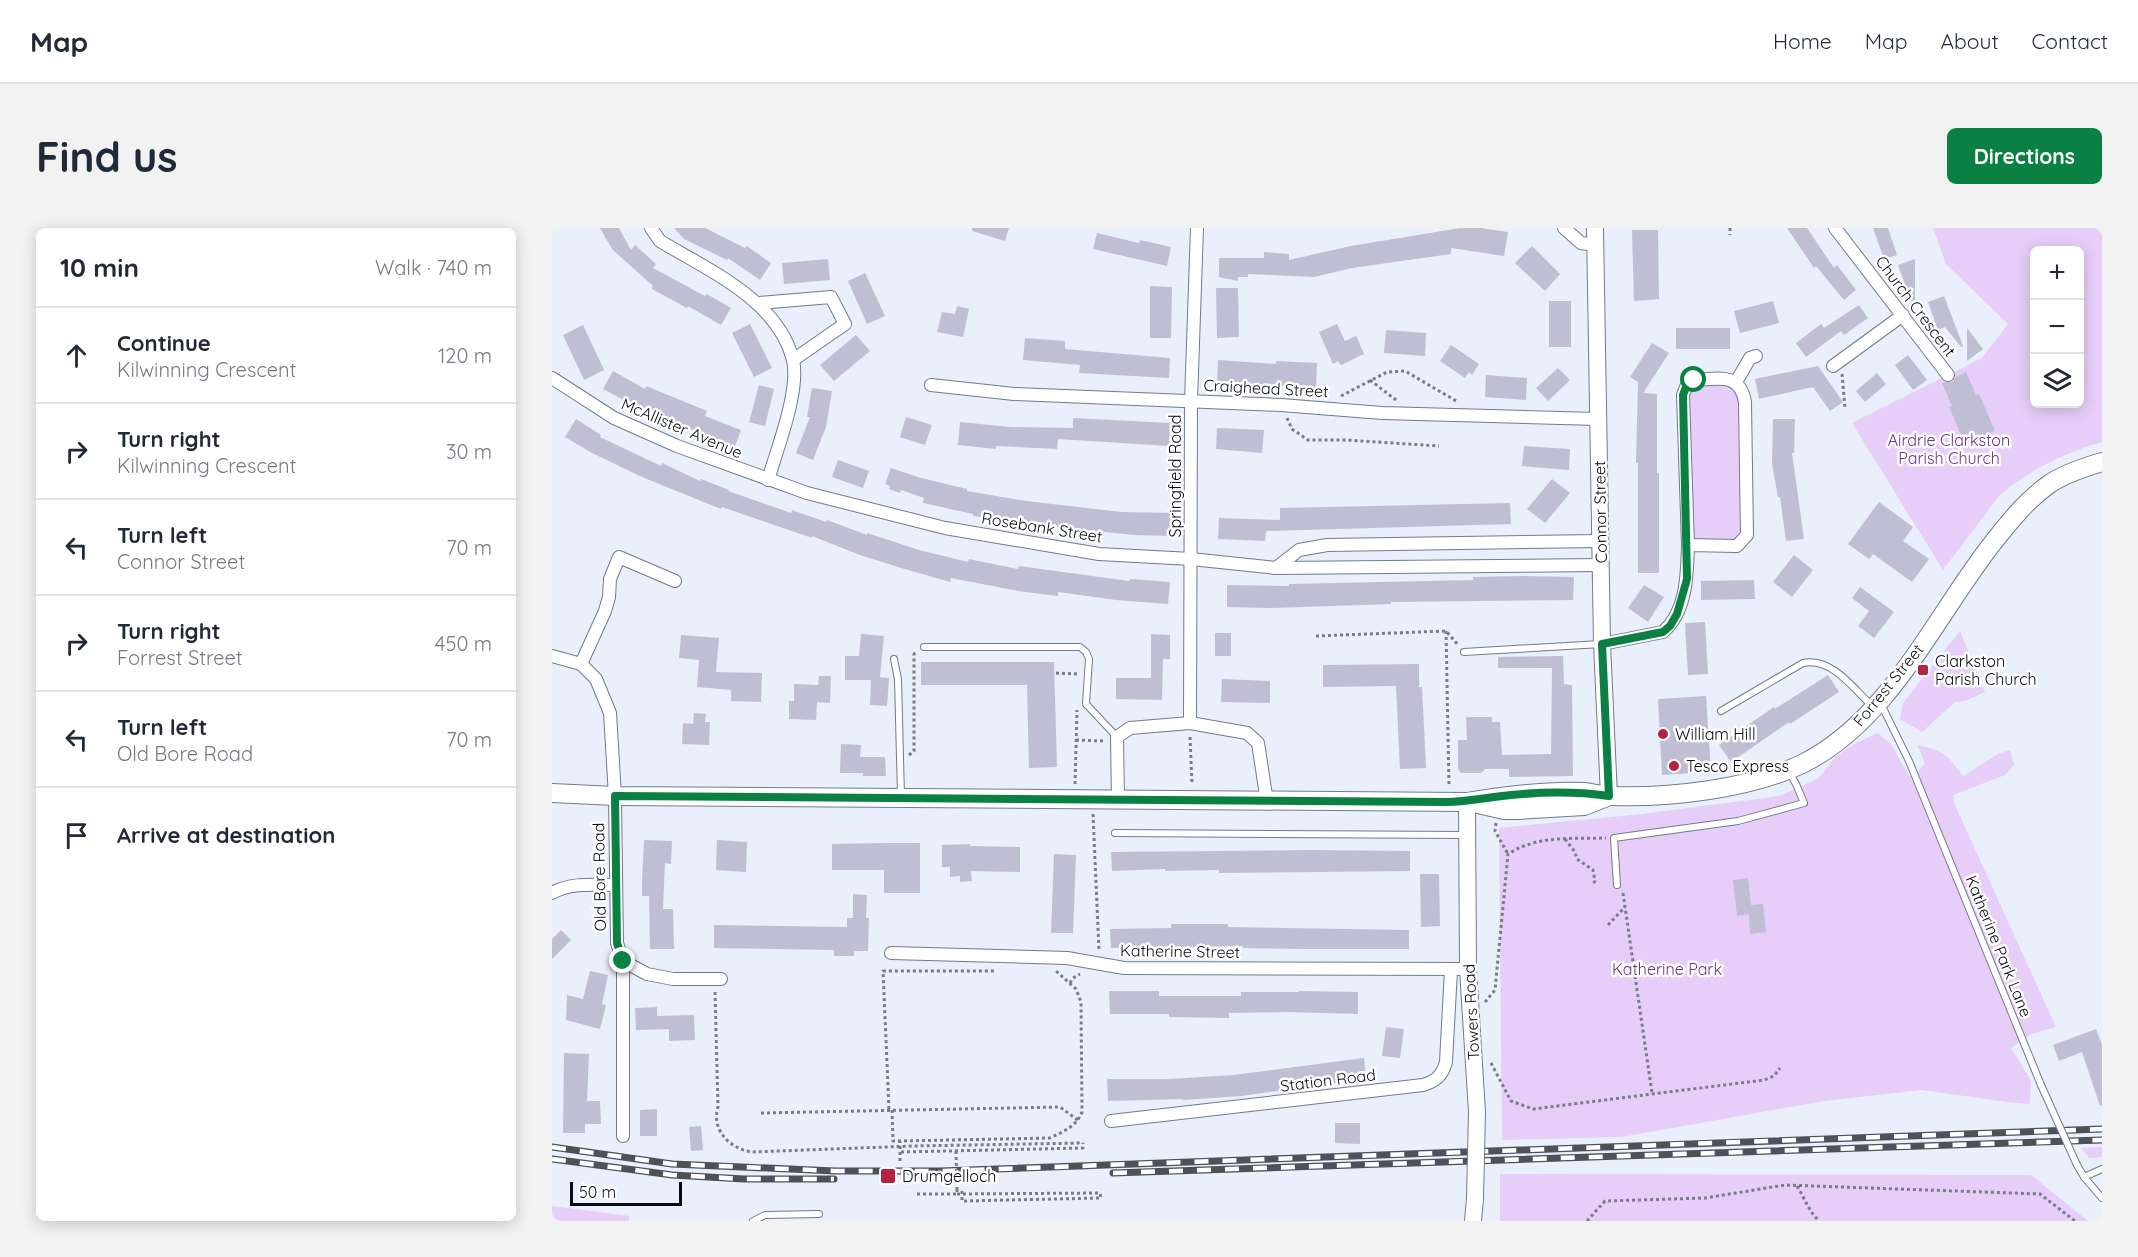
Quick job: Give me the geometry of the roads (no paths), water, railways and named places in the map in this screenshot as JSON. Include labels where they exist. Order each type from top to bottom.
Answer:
[{"type":"main road","name":"Connor Street","points":[[1595,228],[1602,644],[1609,796]]},
{"type":"main road","name":"Forrest Street","points":[[552,793],[615,796],[1118,801],[1467,802],[1504,810],[1517,810],[1584,806],[1609,796],[1658,795],[1737,785],[1759,780],[1803,763],[1847,734],[1904,670],[1971,570],[2018,511],[2050,484],[2102,462]]},
{"type":"main road","name":"Towers Road","points":[[1467,802],[1460,970],[1477,1113],[1473,1221]]},
{"type":"street","points":[[651,228],[660,241],[759,303],[785,340],[793,360],[794,379],[789,409],[768,480]]},
{"type":"street","name":"Springfield Road","points":[[1190,723],[1191,401],[1197,228]]},
{"type":"street","points":[[1564,228],[1581,243],[1595,245]]},
{"type":"street","name":"Church Crescent","points":[[1835,228],[1948,375]]},
{"type":"street","points":[[759,303],[831,297],[844,324],[793,360]]},
{"type":"street","points":[[1837,363],[1903,315]]},
{"type":"street","points":[[1736,382],[1750,358],[1756,356]]},
{"type":"street","name":"McAllister Avenue","points":[[552,378],[614,418],[677,446],[807,493]]},
{"type":"street","points":[[1602,644],[1663,632],[1670,626],[1681,604],[1687,579],[1688,545],[1683,395],[1686,387],[1694,380],[1726,379],[1736,382],[1743,390],[1745,402],[1747,535],[1737,546],[1688,545]]},
{"type":"street","name":"Craighead Street","points":[[931,385],[1014,394],[1322,407],[1409,414],[1598,419]]},
{"type":"street","name":"Rosebank Street","points":[[807,493],[945,528],[1099,554],[1191,559],[1276,568],[1601,565]]},
{"type":"street","points":[[1276,568],[1299,550],[1327,545],[1600,541]]},
{"type":"street","points":[[552,656],[581,664],[605,611],[610,579],[619,557],[675,581]]},
{"type":"street","name":"Old Bore Road","points":[[581,664],[596,679],[610,713],[615,796],[617,943],[623,961],[623,1136]]},
{"type":"street","points":[[1118,801],[1117,737],[1130,728],[1190,723],[1247,733],[1258,743],[1267,802]]},
{"type":"street","points":[[552,893],[561,888],[580,885],[616,885]]},
{"type":"street","name":"Katherine Street","points":[[891,953],[1067,957],[1124,968],[1460,970]]},
{"type":"street","points":[[623,961],[647,974],[673,979],[717,979]]},
{"type":"street","name":"Station Road","points":[[1111,1121],[1423,1085],[1435,1081],[1443,1072],[1446,1062],[1460,970]]},
{"type":"lane","points":[[1464,652],[1602,644]]},
{"type":"lane","points":[[924,647],[1080,648],[1086,652],[1089,659],[1086,704],[1117,737]]},
{"type":"lane","points":[[894,659],[898,679],[901,798]]},
{"type":"lane","points":[[1721,711],[1803,663],[1811,661],[1830,667],[1876,703]]},
{"type":"lane","name":"Katherine Park Lane","points":[[1876,703],[1909,762],[2041,1085],[2077,1165],[2102,1198]]},
{"type":"lane","points":[[1617,885],[1614,838],[1738,821],[1804,803],[1787,769]]},
{"type":"lane","points":[[1115,833],[1467,835]]},
{"type":"lane","points":[[2084,1177],[2102,1169]]},
{"type":"lane","points":[[753,1221],[765,1215],[819,1214]]},
{"type":"railway","points":[[552,1147],[672,1164],[835,1171],[941,1171],[2102,1129]]},
{"type":"railway","points":[[1113,1173],[2102,1140]]},
{"type":"railway","points":[[552,1159],[672,1175],[744,1179],[834,1179]]},
{"type":"place","name":"Clarkston Parish Church","points":[[1923,670]]},
{"type":"place","name":"William Hill","points":[[1663,734]]},
{"type":"place","name":"Tesco Express","points":[[1674,766]]},
{"type":"place","name":"Drumgelloch","points":[[888,1176]]},
{"type":"park label","name":"Airdrie Clarkston Parish Church","points":[[1949,449]]},
{"type":"park label","name":"Katherine Park","points":[[1667,969]]}]
